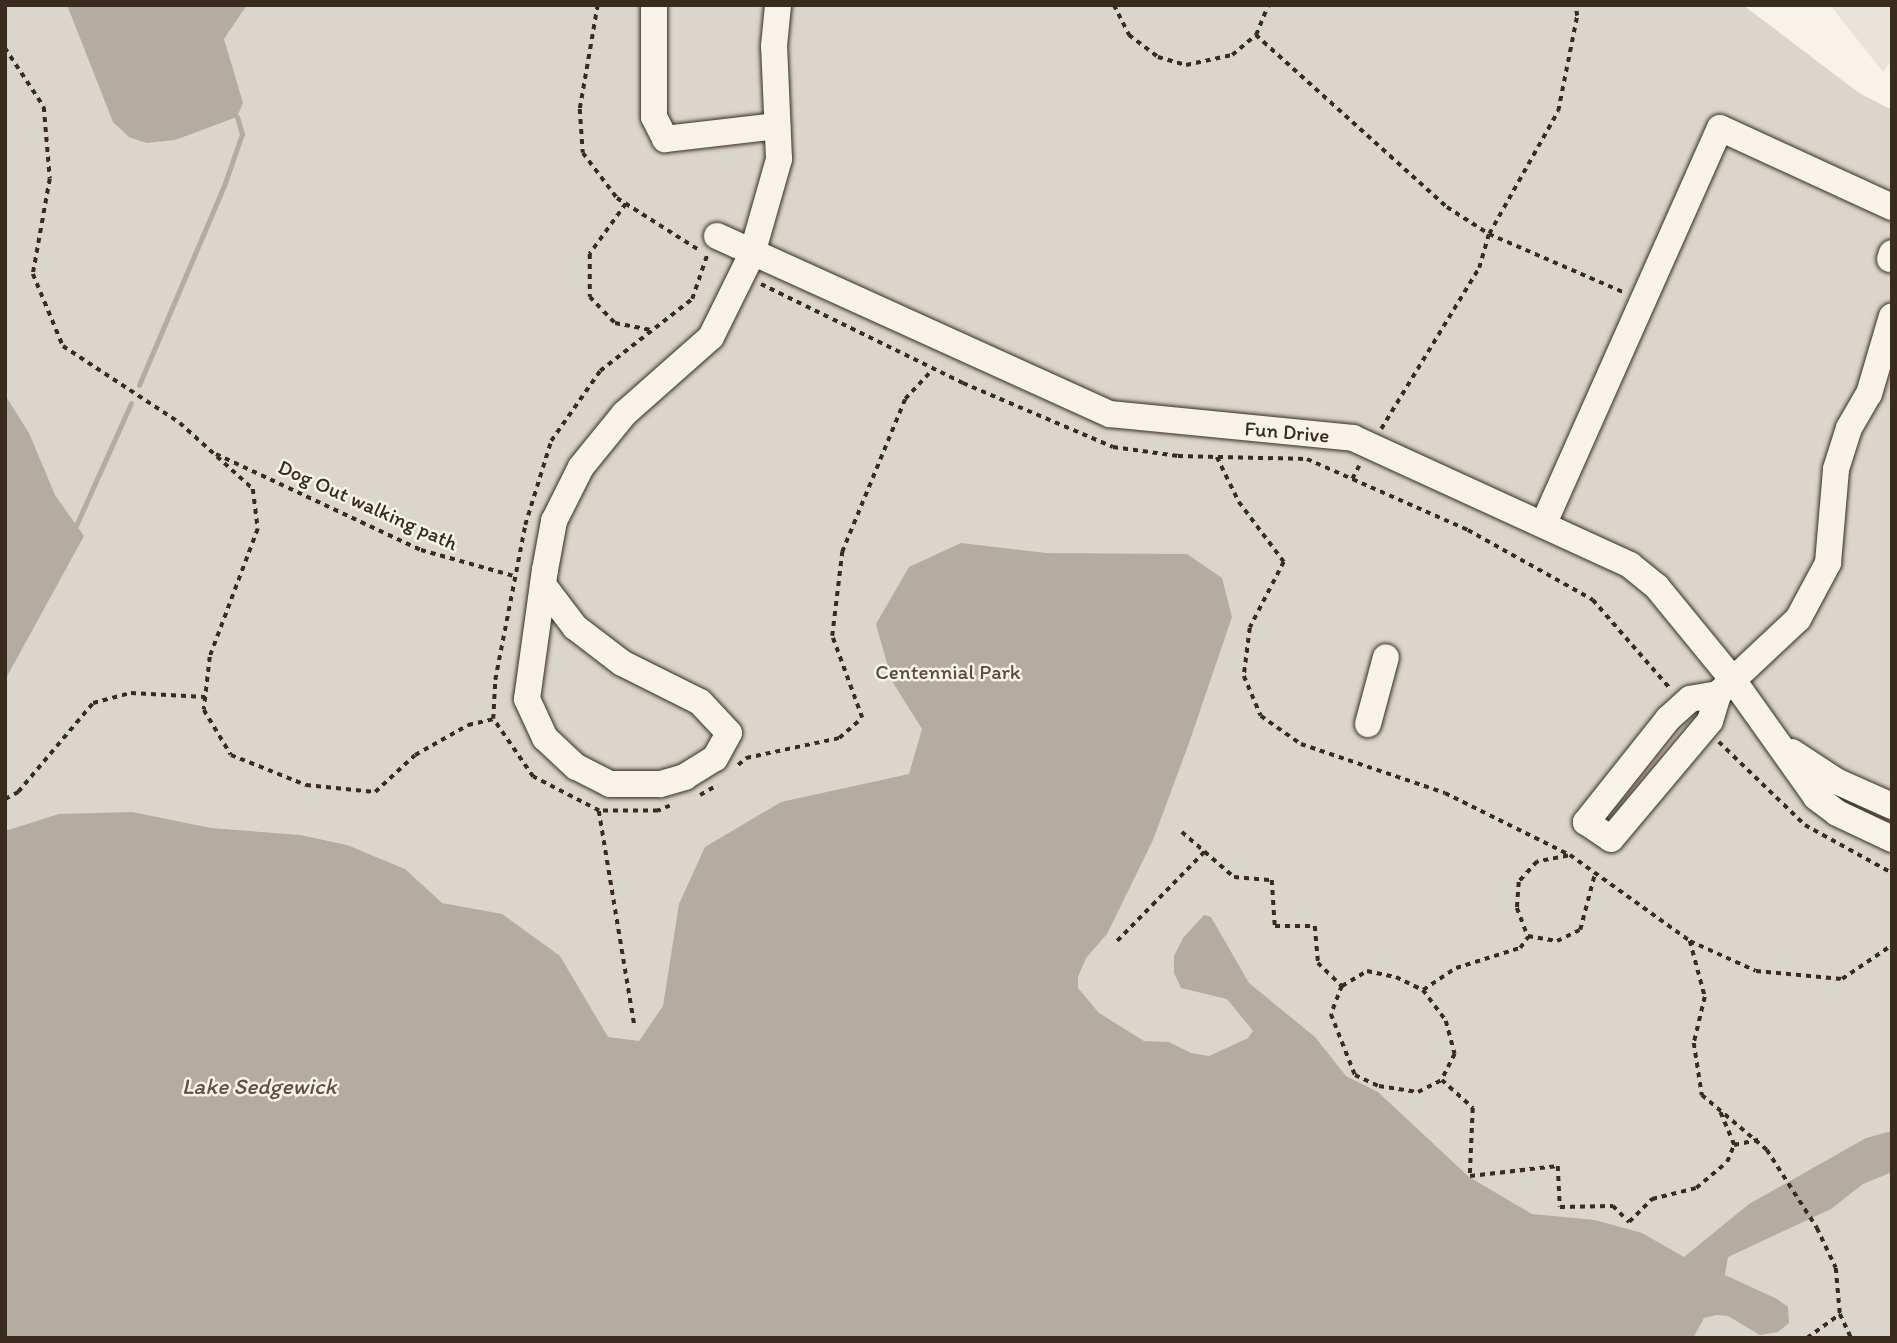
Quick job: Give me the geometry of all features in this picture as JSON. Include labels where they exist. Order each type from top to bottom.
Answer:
[{"type":"lane","points":[[654,5],[654,117],[665,139],[777,126]]},
{"type":"lane","points":[[543,585],[575,628],[622,663],[700,702],[729,733],[715,758],[685,777],[660,784],[610,784],[576,768],[545,738],[527,699],[543,585],[554,521],[581,467],[624,415],[711,337],[747,264],[779,159],[774,46],[778,5]]},
{"type":"lane","points":[[1544,523],[1720,128],[1892,207]]},
{"type":"lane","name":"Fun Drive","points":[[712,245],[747,264],[1110,414],[1353,438],[1544,523],[1630,565],[1657,587],[1725,687],[1784,747],[1816,797],[1892,839]]},
{"type":"lane","points":[[1725,687],[1690,699],[1684,704],[1628,765],[1586,822],[1611,839],[1704,727],[1725,687],[1798,619],[1828,562],[1836,469],[1849,428],[1880,387],[1892,316]]},
{"type":"lane","points":[[1368,724],[1386,657]]},
{"type":"lane","name":"Fun Drive","points":[[1784,747],[1836,781],[1892,806]]},
{"type":"lane","points":[[1628,765],[1654,784]]},
{"type":"path","points":[[598,5],[580,109],[583,153],[626,204],[712,245],[934,368],[1113,447],[1217,457],[1307,459],[1468,530],[1593,600],[1684,704]]},
{"type":"path","points":[[1114,5],[1129,35],[1158,57],[1186,65],[1232,55],[1256,35],[1268,5]]},
{"type":"path","points":[[1352,479],[1479,268],[1489,234],[1558,111],[1577,16],[1575,5]]},
{"type":"path","points":[[1256,35],[1447,207],[1489,234],[1643,301]]},
{"type":"path","points":[[5,47],[44,107],[50,179],[33,274],[62,346],[180,423],[253,489],[258,529],[209,657],[205,697],[204,710],[231,755],[306,785],[375,792],[415,755],[468,725],[493,719]]},
{"type":"path","points":[[626,204],[590,254],[590,297],[615,323],[652,330]]},
{"type":"path","points":[[684,801],[658,811],[599,811],[533,777],[493,719],[495,680],[514,576],[551,441],[600,371],[692,299],[712,245]]},
{"type":"path","points":[[728,775],[746,758],[839,738],[862,718],[832,636],[842,552],[905,400],[934,368]]},
{"type":"path","name":"Dog Out walking path","points":[[212,452],[421,550],[514,576]]},
{"type":"path","points":[[1217,457],[1239,502],[1284,562],[1250,628],[1244,676],[1261,716],[1301,744],[1446,793],[1570,855],[1690,941],[1756,971],[1842,979],[1892,945]]},
{"type":"path","points":[[5,799],[18,792],[93,703],[131,693],[205,697]]},
{"type":"path","points":[[1704,727],[1805,825],[1892,873]]},
{"type":"path","points":[[697,796],[719,783]]},
{"type":"path","points":[[599,811],[635,1028]]},
{"type":"path","points":[[1182,831],[1234,877],[1272,880],[1275,926],[1315,926],[1318,963],[1342,986]]},
{"type":"path","points":[[1117,941],[1205,851]]},
{"type":"path","points":[[1528,936],[1517,908],[1519,882],[1537,862],[1570,855]]},
{"type":"path","points":[[1528,936],[1557,941],[1580,930],[1595,873]]},
{"type":"path","points":[[1423,990],[1457,968],[1520,947],[1528,936]]},
{"type":"path","points":[[1690,941],[1705,997],[1694,1043],[1702,1094],[1759,1140],[1779,1167],[1816,1228],[1836,1268],[1840,1314],[1851,1338]]},
{"type":"path","points":[[1367,971],[1396,976],[1423,990],[1446,1021],[1455,1054],[1442,1080],[1418,1092],[1378,1086],[1355,1075],[1331,1014],[1342,986],[1367,971]]},
{"type":"path","points":[[1442,1080],[1474,1108],[1470,1175],[1558,1166],[1560,1207],[1613,1206],[1629,1222],[1651,1199],[1707,1182],[1727,1162],[1734,1144],[1719,1110]]},
{"type":"path","points":[[1734,1144],[1759,1140]]},
{"type":"path","points":[[1807,1338],[1840,1314]]},
{"type":"shaded area","points":[[1830,5],[1892,5],[1892,60],[1883,72]]},
{"type":"green space","name":"Centennial Park","points":[[5,5],[1743,5],[1859,93],[1892,110],[1892,1338],[5,1338]]},
{"type":"water","points":[[67,5],[247,5],[224,39],[243,103],[237,117],[175,140],[146,143],[129,137],[113,122]]},
{"type":"water","points":[[5,395],[29,433],[55,495],[84,536],[5,680]]},
{"type":"water","name":"Lake Sedgewick","points":[[961,543],[1046,553],[1187,554],[1222,578],[1232,617],[1189,743],[1153,840],[1107,934],[1086,958],[1078,977],[1078,988],[1099,1013],[1144,1041],[1169,1042],[1191,1053],[1209,1056],[1248,1038],[1253,1031],[1227,999],[1181,988],[1174,973],[1174,956],[1183,938],[1204,915],[1211,917],[1249,983],[1315,1037],[1346,1076],[1378,1092],[1469,1177],[1532,1214],[1595,1220],[1642,1233],[1684,1257],[1749,1204],[1866,1138],[1892,1131],[1892,1172],[1863,1184],[1831,1209],[1728,1257],[1725,1275],[1777,1299],[1788,1307],[1789,1323],[1778,1332],[1760,1335],[1728,1316],[1717,1315],[1704,1318],[1693,1338],[5,1338],[5,831],[59,814],[132,812],[211,828],[300,835],[347,845],[405,869],[442,903],[502,914],[560,956],[608,1037],[639,1041],[663,1006],[679,904],[705,847],[781,802],[909,774],[922,729],[892,681],[876,624],[909,567]]},
{"type":"waterway","points":[[139,385],[224,186],[242,134],[237,117]]},
{"type":"waterway","points":[[74,530],[131,403]]}]
